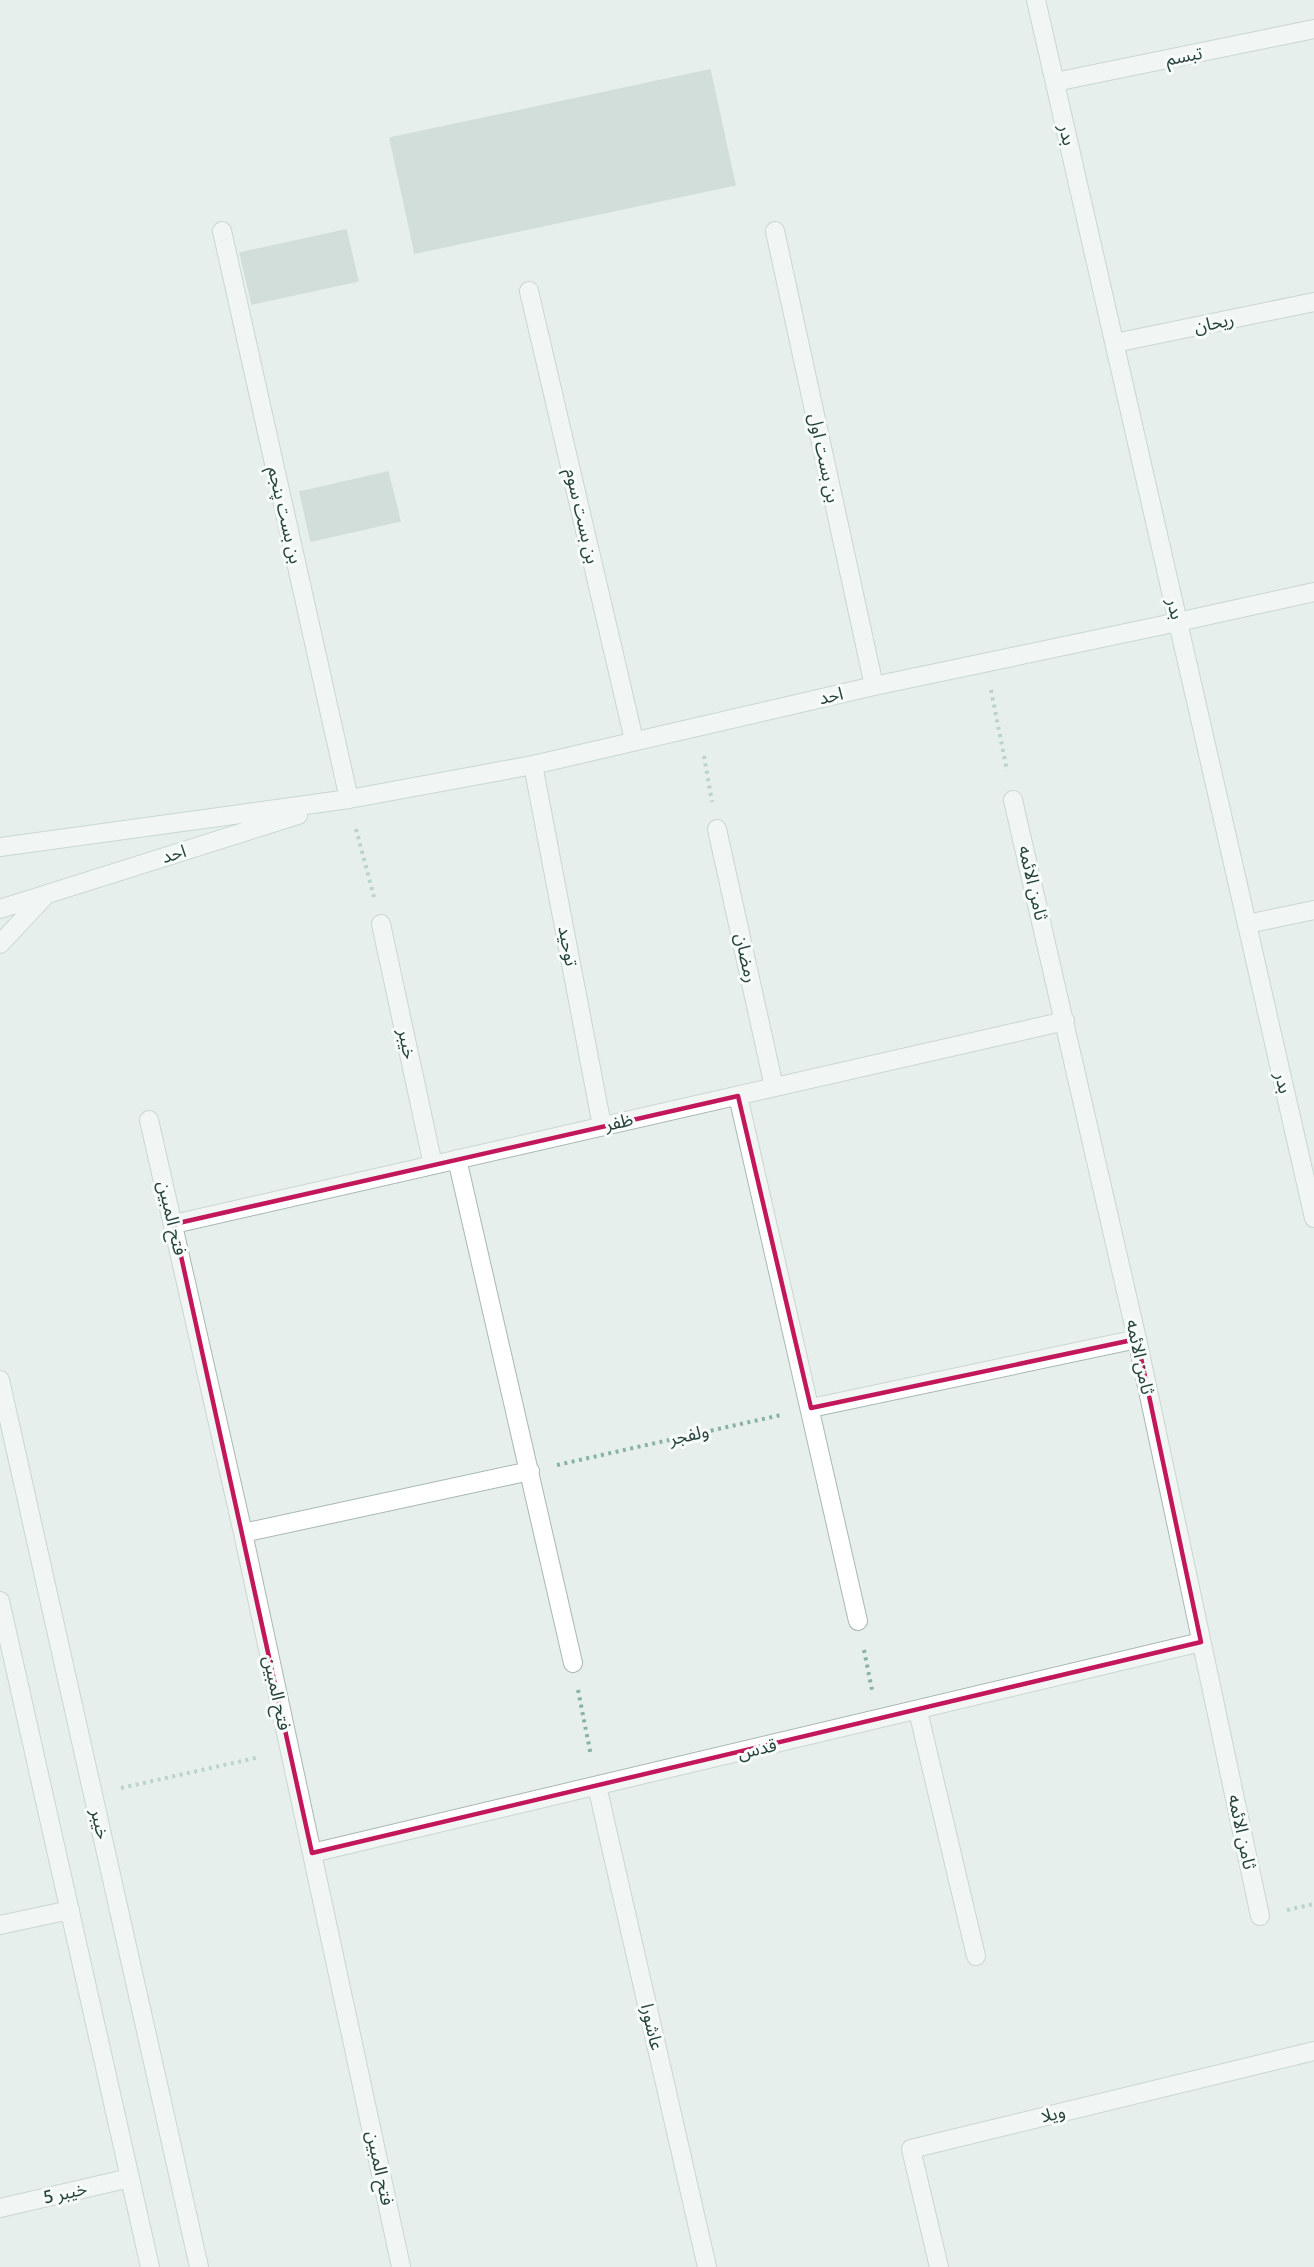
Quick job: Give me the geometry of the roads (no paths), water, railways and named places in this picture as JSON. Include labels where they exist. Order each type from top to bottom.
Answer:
[{"type":"street","name":"بدر","points":[[1036,0],[1247,924],[1309,1177],[1314,1218]]},
{"type":"street","name":"تبسم","points":[[1055,82],[1314,29]]},
{"type":"street","name":"بن بست پنجم","points":[[222,231],[349,799]]},
{"type":"street","name":"بن بست اول","points":[[775,231],[874,686]]},
{"type":"street","name":"بن بست سوم","points":[[530,291],[634,740]]},
{"type":"street","name":"ریحان","points":[[1115,343],[1314,302]]},
{"type":"street","name":"احد","points":[[0,847],[349,799],[533,765],[874,686],[1314,592]]},
{"type":"street","name":"توحید","points":[[533,765],[602,1126]]},
{"type":"street","name":"احد","points":[[0,909],[349,799]]},
{"type":"street","name":"ثامن الائمه","points":[[1013,800],[1137,1340],[1260,1916]]},
{"type":"street","name":"رمضان","points":[[717,829],[774,1087]]},
{"type":"street","points":[[0,944],[48,893]]},
{"type":"street","points":[[1247,924],[1314,910]]},
{"type":"street","name":"خیبر","points":[[381,924],[433,1165]]},
{"type":"street","name":"ظفر","points":[[174,1224],[1065,1021]]},
{"type":"street","points":[[738,1095],[858,1621]]},
{"type":"street","name":"فتح المبین","points":[[149,1120],[243,1533],[401,2267]]},
{"type":"street","points":[[457,1160],[573,1663]]},
{"type":"street","points":[[811,1408],[1137,1340]]},
{"type":"street","name":"خیبر","points":[[0,1380],[199,2267]]},
{"type":"street","points":[[243,1533],[530,1471]]},
{"type":"street","points":[[1,1606],[150,2267]]},
{"type":"street","name":"قدس","points":[[312,1853],[1201,1642]]},
{"type":"street","points":[[918,1711],[976,1956]]},
{"type":"street","name":"عاشورا","points":[[597,1786],[706,2267]]},
{"type":"street","points":[[0,1925],[69,1910]]},
{"type":"street","name":"ویلا","points":[[939,2267],[911,2149],[1314,2051]]},
{"type":"street","name":"خیبر 5","points":[[0,2208],[130,2178]]}]
